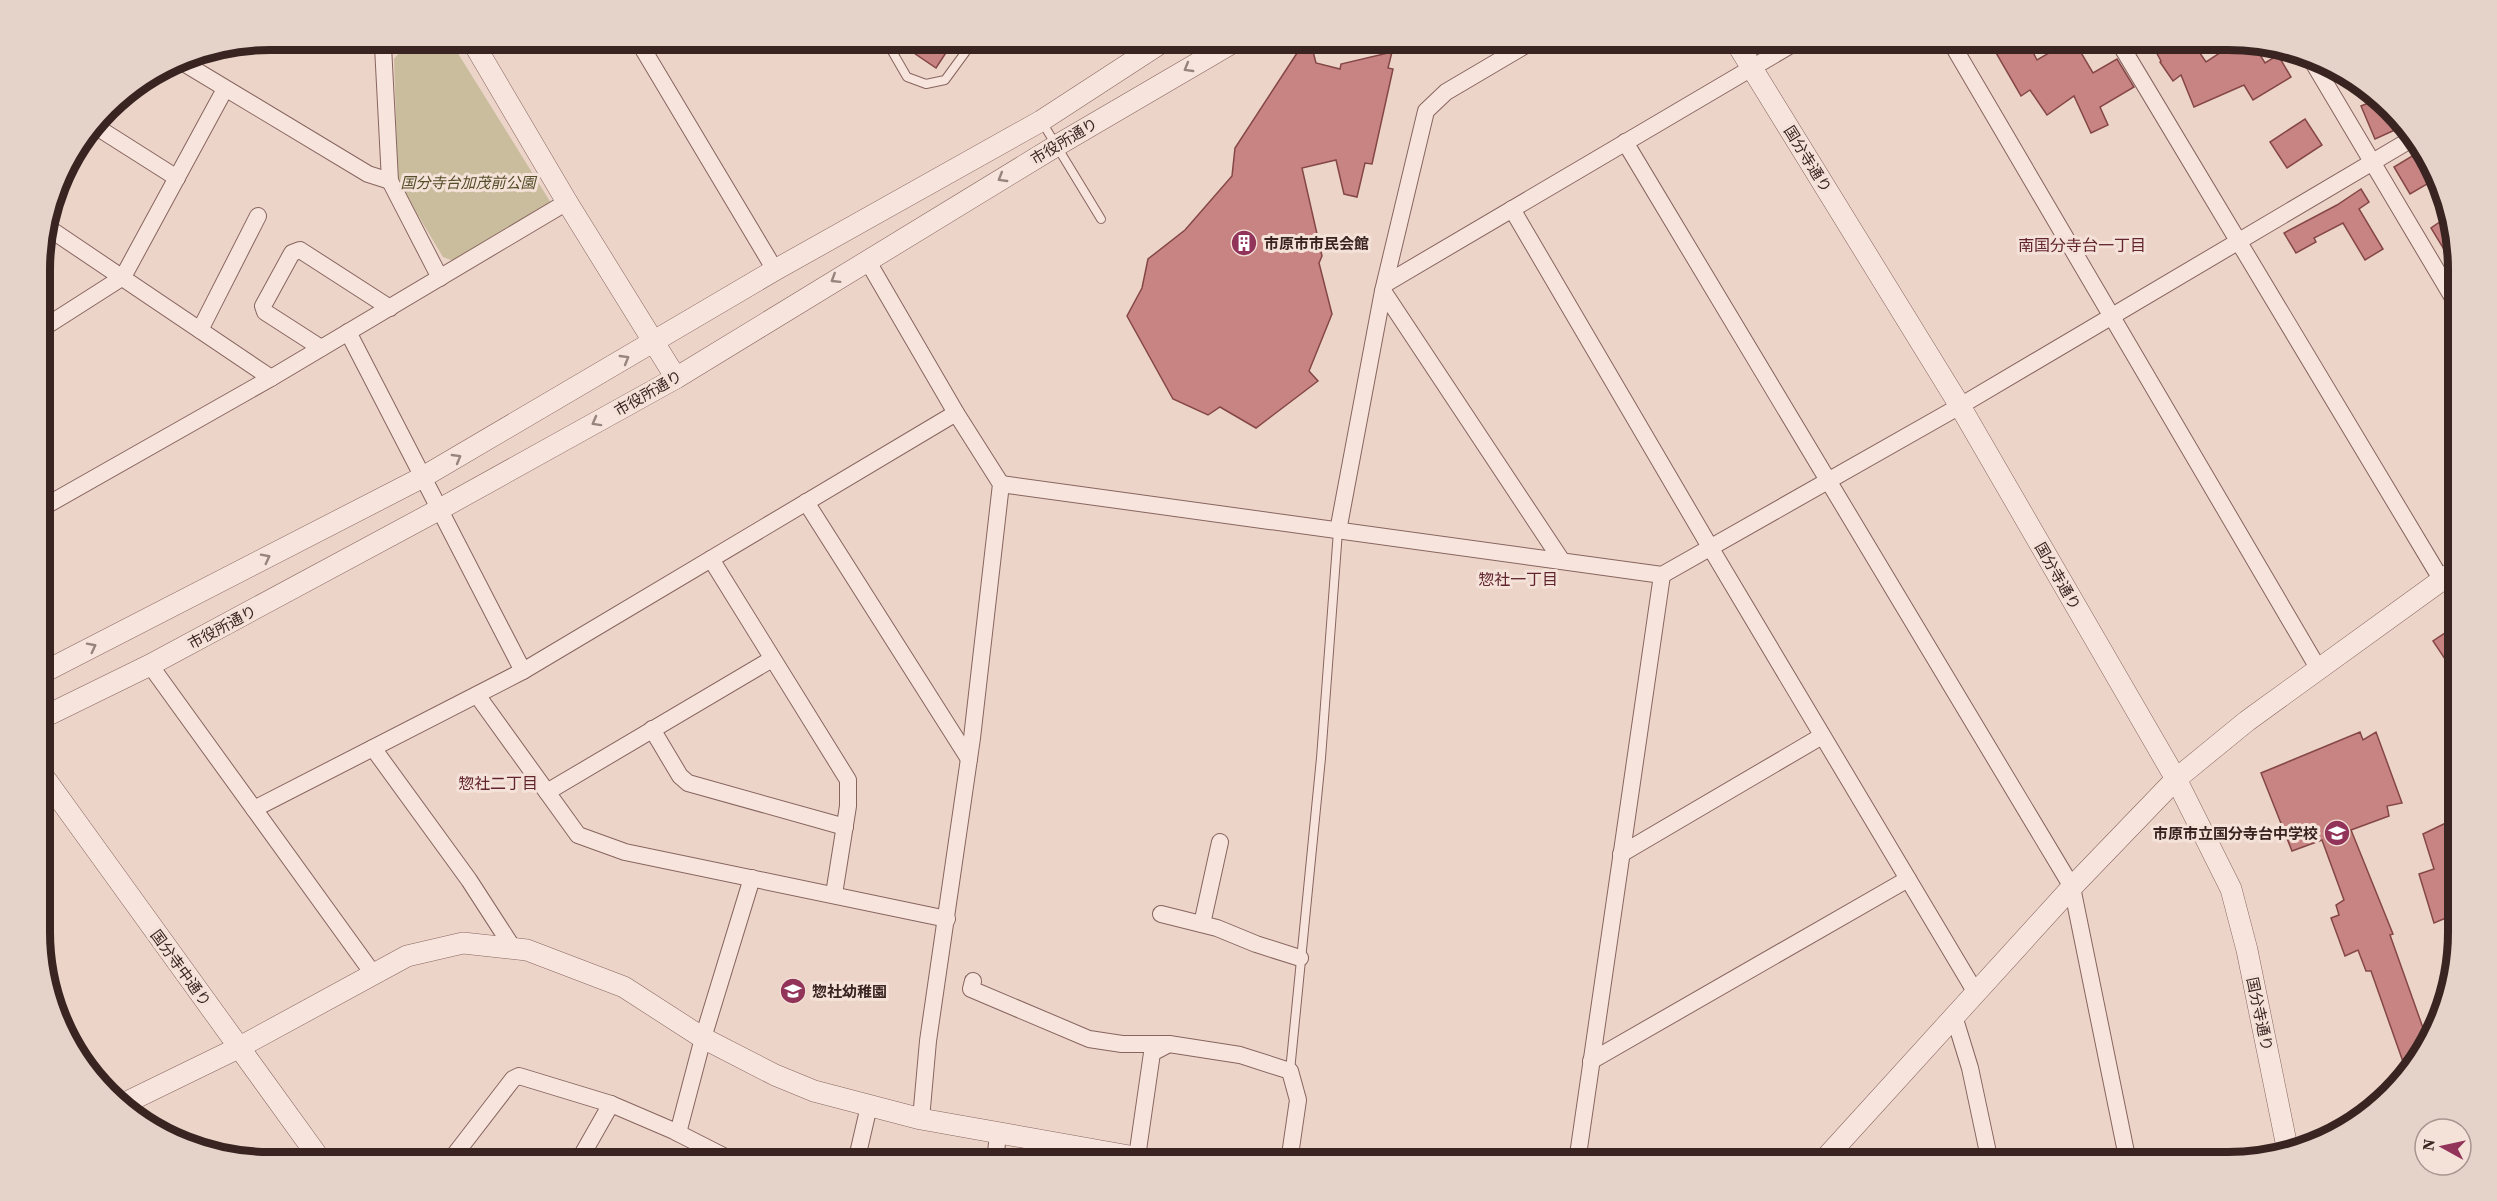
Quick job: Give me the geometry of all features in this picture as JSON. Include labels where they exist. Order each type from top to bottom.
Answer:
[{"type":"street","points":[[383,50],[390,180],[440,278]]},
{"type":"street","points":[[477,50],[567,202],[676,378]]},
{"type":"street","points":[[644,50],[775,270]]},
{"type":"street","name":"市役所通り","points":[[50,669],[423,477],[775,270],[1041,121],[1150,50]]},
{"type":"street","name":"市役所通り","points":[[50,714],[150,665],[440,509],[676,378],[1056,146],[1220,50]]},
{"type":"street","points":[[1338,531],[1384,287],[1426,111],[1446,92],[1517,50]]},
{"type":"street","name":"国分寺通り","points":[[1741,50],[1960,406],[2176,779],[2231,889],[2247,950],[2286,1143]]},
{"type":"street","points":[[1384,287],[1782,50]]},
{"type":"street","points":[[1955,50],[2318,668]]},
{"type":"street","points":[[2124,50],[2238,242],[2448,572]]},
{"type":"street","points":[[187,65],[368,174],[390,180]]},
{"type":"street","points":[[2317,69],[2448,289]]},
{"type":"street","points":[[50,324],[123,277],[225,89]]},
{"type":"street","points":[[100,129],[177,178]]},
{"type":"street","points":[[1625,142],[2072,887],[2126,1152]]},
{"type":"street","points":[[1001,484],[1662,575],[1960,406],[2406,142]]},
{"type":"street","points":[[50,502],[271,378],[567,202]]},
{"type":"street","points":[[1512,209],[1976,993]]},
{"type":"street","points":[[200,330],[258,216]]},
{"type":"street","points":[[53,231],[271,378]]},
{"type":"street","points":[[321,348],[264,312],[263,306],[292,253],[300,250],[390,308]]},
{"type":"street","points":[[867,260],[956,413],[1001,484],[969,759],[928,1041],[921,1119]]},
{"type":"street","points":[[1384,287],[1562,561]]},
{"type":"street","points":[[348,332],[523,671]]},
{"type":"street","points":[[254,809],[523,671],[956,413]]},
{"type":"street","points":[[806,502],[969,759]]},
{"type":"street","points":[[711,559],[848,780],[848,806],[834,894]]},
{"type":"street","points":[[1577,1152],[1662,575]]},
{"type":"street","points":[[1831,1152],[2072,887],[2176,779],[2247,721],[2448,575]]},
{"type":"street","points":[[547,792],[772,658]]},
{"type":"street","points":[[150,665],[374,975]]},
{"type":"street","points":[[477,694],[579,835],[625,852],[947,919]]},
{"type":"street","points":[[652,729],[680,776],[688,783],[845,827]]},
{"type":"street","points":[[1621,854],[1822,736]]},
{"type":"street","points":[[373,748],[469,880],[513,948]]},
{"type":"street","name":"国分寺中通り","points":[[50,787],[315,1152]]},
{"type":"street","points":[[1202,924],[1220,842]]},
{"type":"street","points":[[678,1133],[703,1038],[752,878]]},
{"type":"street","points":[[1591,1061],[1908,879]]},
{"type":"street","points":[[1161,914],[1202,924],[1300,958]]},
{"type":"street","points":[[130,1101],[238,1048],[407,956],[464,943],[527,950],[624,987],[703,1038],[775,1075],[814,1091],[921,1119],[1107,1152]]},
{"type":"street","points":[[973,981],[971,989],[1089,1039],[1122,1044],[1169,1044],[1240,1055],[1290,1071],[1298,1100],[1290,1152]]},
{"type":"street","points":[[1954,1016],[1970,1068],[1988,1152]]},
{"type":"street","points":[[1138,1152],[1152,1053],[1169,1044]]},
{"type":"street","points":[[457,1152],[513,1079],[519,1076],[612,1104],[715,1152]]},
{"type":"street","points":[[584,1152],[612,1104]]},
{"type":"street","points":[[858,1152],[869,1106]]},
{"type":"street","points":[[996,1152],[998,1134]]},
{"type":"lane","points":[[891,50],[906,77],[926,84],[945,80],[967,50]]},
{"type":"lane","points":[[1041,121],[1101,219]]},
{"type":"lane","points":[[1290,1071],[1322,747],[1338,531]]},
{"type":"green space","name":"国分寺台加茂前公園","points":[[404,50],[456,50],[551,203],[454,261],[443,257],[398,182],[394,59]]},
{"type":"building","points":[[916,50],[948,50],[936,68],[914,53]]},
{"type":"building","name":"市原市市民会館","points":[[1299,50],[1313,50],[1316,63],[1340,69],[1341,64],[1392,52],[1388,68],[1393,69],[1372,164],[1365,163],[1357,197],[1344,194],[1336,160],[1302,168],[1322,256],[1319,263],[1332,314],[1309,371],[1318,381],[1256,428],[1220,407],[1208,415],[1173,399],[1127,316],[1142,288],[1148,259],[1185,230],[1232,176],[1235,148]]},
{"type":"building","points":[[1994,50],[2032,50],[2037,60],[2054,50],[2079,50],[2093,73],[2117,59],[2134,87],[2100,107],[2108,125],[2091,133],[2074,96],[2047,115],[2030,90],[2021,96]]},
{"type":"building","points":[[2155,50],[2198,50],[2206,62],[2224,50],[2256,51],[2265,63],[2278,56],[2291,77],[2253,100],[2244,85],[2194,107],[2181,75],[2173,81]]},
{"type":"building","points":[[2370,102],[2396,129],[2375,139],[2361,106]]},
{"type":"building","points":[[2305,119],[2322,145],[2287,168],[2270,142]]},
{"type":"building","points":[[2415,154],[2430,183],[2410,194],[2394,167]]},
{"type":"building","points":[[2361,189],[2369,202],[2359,209],[2383,249],[2365,260],[2343,223],[2314,238],[2316,242],[2296,253],[2284,233],[2337,205]]},
{"type":"building","points":[[2442,221],[2447,250],[2445,251],[2431,228]]},
{"type":"building","points":[[2448,631],[2448,664],[2433,641]]},
{"type":"building","points":[[2360,732],[2363,740],[2376,732],[2402,803],[2387,806],[2389,816],[2351,830],[2393,934],[2390,935],[2424,1031],[2403,1063],[2371,971],[2366,971],[2358,950],[2345,956],[2331,918],[2339,915],[2336,905],[2344,900],[2322,840],[2292,851],[2261,773]]},
{"type":"building","points":[[2448,822],[2448,917],[2434,923],[2419,874],[2434,869],[2423,834]]},
{"type":"place","name":"市原市市民会館","points":[[1244,243]]},
{"type":"place","name":"市原市立国分寺台中学校","points":[[2337,833]]},
{"type":"place","name":"惣社幼稚園","points":[[793,991]]},
{"type":"district","name":"南国分寺台一丁目","points":[[2082,245]]},
{"type":"district","name":"惣社一丁目","points":[[1518,579]]},
{"type":"district","name":"惣社二丁目","points":[[498,783]]}]
